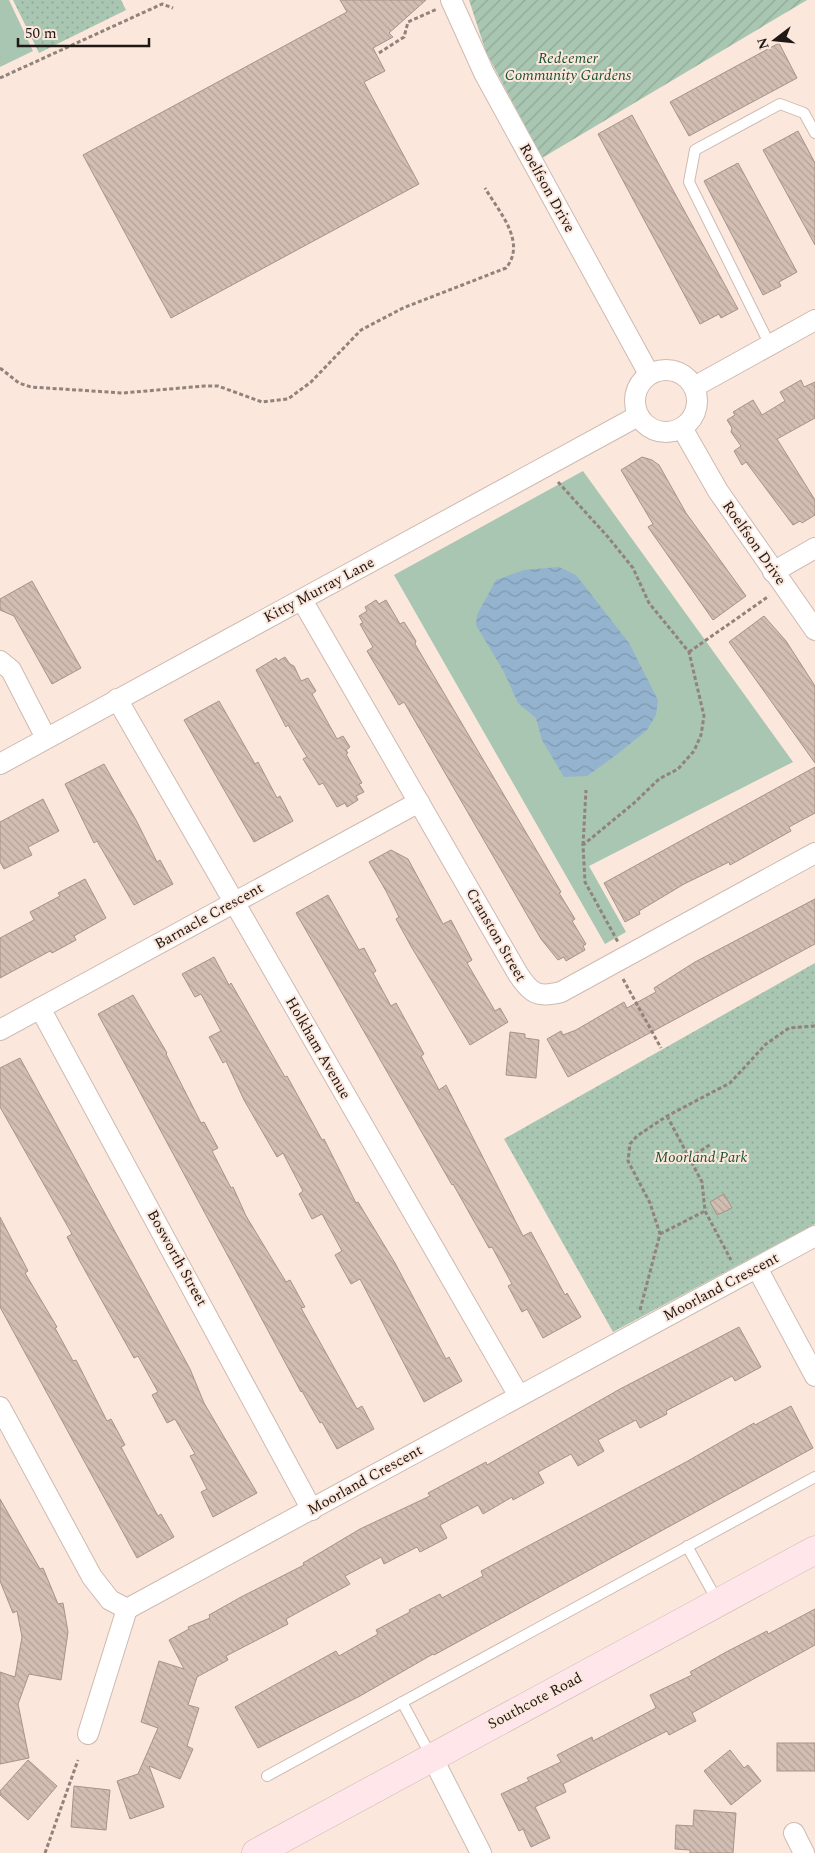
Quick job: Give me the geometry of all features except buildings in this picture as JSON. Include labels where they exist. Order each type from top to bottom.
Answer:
[{"type":"main road","name":"Southcote Road","points":[[256,1853],[815,1550]]},
{"type":"street","name":"Roelfson Drive","points":[[446,4],[649,374]]},
{"type":"street","points":[[694,387],[815,320]]},
{"type":"street","points":[[658,370],[679,372],[688,378],[694,387],[697,405],[695,414],[682,428],[673,432],[652,430],[638,416],[635,407],[636,389],[649,374],[658,370]]},
{"type":"street","name":"Kitty Murray Lane","points":[[0,764],[638,416]]},
{"type":"street","name":"Roelfson Drive","points":[[682,428],[718,491],[815,630]]},
{"type":"street","points":[[773,572],[815,548]]},
{"type":"street","name":"Cranston Street","points":[[302,600],[518,974],[526,987],[537,994],[561,992],[815,852]]},
{"type":"street","points":[[0,660],[11,670],[46,738]]},
{"type":"street","name":"Holkham Avenue","points":[[117,699],[519,1396]]},
{"type":"street","name":"Barnacle Crescent","points":[[0,1030],[419,802]]},
{"type":"street","name":"Bosworth Street","points":[[40,1008],[312,1510]]},
{"type":"street","name":"Moorland Crescent","points":[[127,1609],[815,1236]]},
{"type":"street","points":[[757,1268],[815,1376]]},
{"type":"street","points":[[0,1407],[92,1577],[110,1600],[127,1609],[88,1734]]},
{"type":"street","points":[[432,1758],[481,1853]]},
{"type":"street","points":[[794,1833],[804,1853]]},
{"type":"lane","points":[[770,344],[689,182],[695,150],[780,104],[804,113],[815,133]]},
{"type":"lane","points":[[267,1776],[815,1477]]},
{"type":"lane","points":[[687,1546],[718,1602]]},
{"type":"lane","points":[[402,1702],[432,1758]]},
{"type":"path","points":[[0,78],[162,4],[173,8]]},
{"type":"path","points":[[379,53],[404,37],[408,22],[446,4]]},
{"type":"path","points":[[0,368],[19,382],[31,387],[123,393],[218,386],[262,402],[288,399],[311,382],[361,330],[403,308],[506,268],[512,261],[515,249],[512,233],[485,188]]},
{"type":"path","points":[[558,482],[608,536],[633,568],[648,603],[689,652],[704,716],[701,735],[694,751],[678,768],[659,779],[634,803],[583,845]]},
{"type":"path","points":[[689,652],[769,596]]},
{"type":"path","points":[[586,790],[583,845],[585,882],[620,944]]},
{"type":"path","points":[[623,979],[661,1048]]},
{"type":"path","points":[[638,1315],[660,1234],[650,1203],[628,1161],[630,1144],[637,1136],[667,1116],[730,1083],[766,1044],[789,1028],[815,1026]]},
{"type":"path","points":[[667,1116],[702,1182],[705,1211],[734,1266]]},
{"type":"path","points":[[690,1158],[711,1144]]},
{"type":"path","points":[[660,1234],[705,1211]]},
{"type":"path","points":[[45,1853],[78,1760]]},
{"type":"green space","points":[[0,0],[9,0],[33,51],[0,67]]},
{"type":"green space","points":[[13,0],[121,0],[126,10],[39,53]]},
{"type":"green space","name":"Redeemer Community Gardens","points":[[469,0],[807,0],[542,158],[486,52]]},
{"type":"green space","points":[[583,471],[793,762],[589,866],[626,932],[605,944],[394,575]]},
{"type":"green space","name":"Moorland Park","points":[[815,963],[815,1224],[613,1332],[504,1139]]},
{"type":"water","points":[[559,567],[576,575],[629,643],[658,700],[656,715],[647,730],[587,776],[564,777],[542,740],[536,718],[518,703],[504,672],[476,625],[477,615],[496,580],[524,570]]}]
